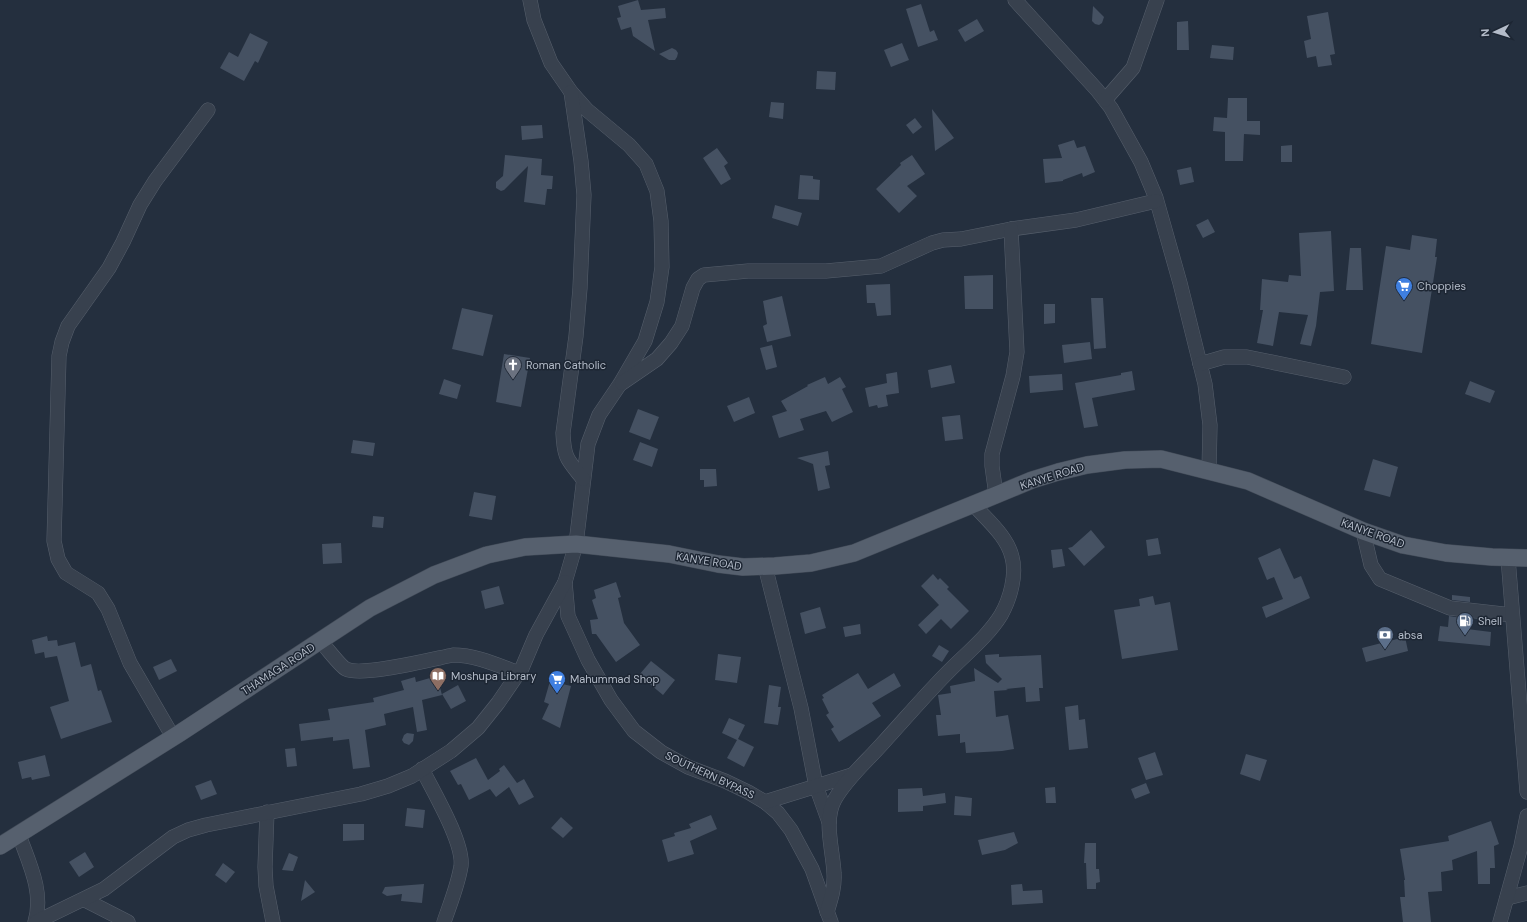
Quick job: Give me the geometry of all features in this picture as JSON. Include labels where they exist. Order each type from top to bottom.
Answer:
[{"type":"main road","name":"KANYE ROAD","points":[[576,544],[669,554],[718,564],[744,567],[812,563],[854,553],[1032,480],[1058,472],[1087,465],[1124,460],[1161,459],[1248,481],[1363,531],[1403,545],[1446,553],[1527,558]]},
{"type":"main road","name":"THAMAGA ROAD","points":[[0,846],[173,738],[321,642],[370,608],[434,575],[487,555],[526,547],[576,544]]},
{"type":"street","name":"SOUTHERN BYPASS","points":[[530,0],[534,20],[551,63],[571,92],[587,110],[629,145],[646,164],[658,198],[661,221],[662,267],[657,302],[645,341],[620,384],[599,415],[588,444],[576,544],[565,582],[568,616],[588,660],[611,700],[634,731],[660,752],[688,767],[725,781],[748,792],[765,802],[778,813],[791,830],[812,869],[829,917]]},
{"type":"street","points":[[1015,0],[1032,17],[1105,100],[1141,162],[1156,201],[1180,283],[1205,384],[1210,425],[1209,471]]},
{"type":"street","points":[[1105,100],[1133,68],[1157,0]]},
{"type":"street","points":[[571,92],[581,161],[584,195],[580,288],[576,336],[563,433],[564,449],[567,459],[583,479]]},
{"type":"street","points":[[173,738],[130,662],[108,609],[98,593],[66,573],[58,559],[54,541],[59,356],[68,326],[109,268],[140,205],[155,181],[208,110]]},
{"type":"street","points":[[620,384],[657,359],[671,343],[682,326],[693,288],[698,279],[704,275],[748,271],[826,271],[881,266],[932,243],[943,240],[961,240],[1011,229],[1076,220],[1156,201]]},
{"type":"street","points":[[996,495],[992,454],[1013,376],[1017,352],[1011,229]]},
{"type":"street","points":[[1200,364],[1224,357],[1247,357],[1344,377]]},
{"type":"street","points":[[829,917],[834,890],[834,874],[829,822],[830,811],[835,799],[852,775],[882,745],[935,685],[990,630],[1002,614],[1011,592],[1013,582],[1013,557],[1006,541],[973,504]]},
{"type":"street","points":[[1363,531],[1371,565],[1380,579],[1450,608],[1512,615]]},
{"type":"street","points":[[1508,558],[1512,615],[1521,640],[1527,792]]},
{"type":"street","points":[[765,566],[801,708],[816,786],[829,822]]},
{"type":"street","points":[[36,922],[85,900],[104,889],[174,837],[188,830],[206,824],[361,794],[388,786],[412,776],[451,751],[478,728],[519,673],[565,582]]},
{"type":"street","points":[[321,642],[346,669],[356,672],[370,671],[453,655],[463,655],[519,673]]},
{"type":"street","points":[[422,769],[460,848],[461,864],[458,881],[444,922]]},
{"type":"street","points":[[765,802],[852,775]]},
{"type":"street","points":[[268,812],[265,867],[266,886],[273,922]]},
{"type":"street","points":[[1500,922],[1527,816]]},
{"type":"street","points":[[19,835],[37,886],[39,905],[36,922]]},
{"type":"street","points":[[1507,898],[1527,892]]},
{"type":"street","points":[[85,900],[111,918],[128,922]]},
{"type":"building","points":[[638,0],[641,10],[665,8],[666,18],[648,20],[655,51],[633,36],[631,27],[621,30],[617,18],[621,17],[618,6]]},
{"type":"building","points":[[921,4],[930,32],[934,30],[938,40],[918,47],[906,9]]},
{"type":"building","points":[[1093,6],[1104,17],[1102,23],[1099,25],[1092,21]]},
{"type":"building","points":[[1328,12],[1335,54],[1330,55],[1332,65],[1318,67],[1316,56],[1307,58],[1304,41],[1311,39],[1307,16]]},
{"type":"building","points":[[977,19],[984,31],[965,42],[958,30]]},
{"type":"building","points":[[1188,21],[1189,50],[1177,50],[1177,22]]},
{"type":"building","points":[[250,33],[268,42],[258,63],[255,61],[244,81],[220,68],[229,52],[238,57]]},
{"type":"building","points":[[902,43],[909,60],[891,67],[884,50]]},
{"type":"building","points":[[1212,45],[1234,47],[1233,60],[1210,58]]},
{"type":"building","points":[[672,48],[678,53],[675,60],[669,60],[659,54]]},
{"type":"building","points":[[817,71],[836,72],[835,90],[816,89]]},
{"type":"building","points":[[1228,98],[1247,98],[1247,121],[1260,121],[1260,135],[1244,134],[1243,161],[1225,161],[1225,132],[1213,131],[1214,117],[1227,118]]},
{"type":"building","points":[[771,102],[784,103],[783,119],[769,117]]},
{"type":"building","points":[[932,109],[954,138],[935,151]]},
{"type":"building","points":[[915,118],[922,127],[913,134],[906,125]]},
{"type":"building","points":[[542,125],[543,138],[522,140],[521,126]]},
{"type":"building","points":[[1074,140],[1077,148],[1085,146],[1095,172],[1083,177],[1082,173],[1063,181],[1045,183],[1043,159],[1062,158],[1058,145]]},
{"type":"building","points":[[1292,145],[1292,162],[1281,162],[1281,146]]},
{"type":"building","points":[[717,148],[728,163],[724,166],[731,179],[721,185],[703,158]]},
{"type":"building","points":[[505,155],[542,159],[541,175],[553,176],[552,189],[547,189],[545,205],[524,202],[528,166],[504,190],[501,191],[496,188],[496,182],[503,176]]},
{"type":"building","points":[[912,155],[925,174],[907,186],[917,196],[899,213],[876,189],[901,165],[900,163]]},
{"type":"building","points":[[1191,167],[1194,182],[1180,185],[1177,170]]},
{"type":"building","points":[[800,175],[813,176],[813,179],[820,180],[819,200],[798,199]]},
{"type":"building","points":[[775,205],[802,213],[798,226],[772,218]]},
{"type":"building","points":[[1208,219],[1215,232],[1203,238],[1196,225]]},
{"type":"building","points":[[1331,231],[1334,291],[1320,292],[1316,326],[1311,346],[1300,344],[1308,315],[1279,312],[1273,346],[1257,343],[1263,310],[1260,310],[1262,279],[1288,282],[1289,275],[1301,276],[1299,233]]},
{"type":"building","name":"Choppies","points":[[1412,235],[1437,239],[1435,257],[1437,257],[1422,353],[1371,344],[1386,246],[1410,250]]},
{"type":"building","points":[[1350,248],[1361,248],[1363,290],[1346,290]]},
{"type":"building","points":[[993,275],[993,309],[965,309],[964,276]]},
{"type":"building","points":[[890,284],[891,315],[877,316],[875,303],[867,303],[866,285]]},
{"type":"building","points":[[782,296],[791,336],[767,342],[763,326],[767,324],[763,301]]},
{"type":"building","points":[[1091,298],[1103,298],[1106,348],[1094,349]]},
{"type":"building","points":[[1044,304],[1055,304],[1055,323],[1044,324]]},
{"type":"building","points":[[462,308],[493,315],[483,356],[452,349]]},
{"type":"building","points":[[1090,342],[1092,359],[1064,363],[1062,345]]},
{"type":"building","points":[[772,345],[777,367],[766,370],[760,348]]},
{"type":"building","name":"Roman Catholic","points":[[504,354],[530,358],[521,407],[496,402]]},
{"type":"building","points":[[951,365],[955,383],[931,388],[928,370]]},
{"type":"building","points":[[1132,371],[1135,390],[1092,398],[1098,426],[1084,428],[1075,383],[1121,375],[1121,373]]},
{"type":"building","points":[[897,372],[899,393],[886,395],[888,406],[878,408],[877,405],[869,407],[865,388],[887,383],[886,374]]},
{"type":"building","points":[[1062,374],[1063,390],[1030,393],[1029,376]]},
{"type":"building","points":[[825,377],[828,384],[840,377],[846,387],[842,389],[853,412],[832,422],[826,411],[800,419],[804,430],[779,438],[772,416],[787,411],[781,401],[808,386],[807,385]]},
{"type":"building","points":[[444,379],[461,385],[457,399],[439,394]]},
{"type":"building","points":[[1470,381],[1495,391],[1490,403],[1465,394]]},
{"type":"building","points":[[749,397],[755,413],[734,422],[727,406]]},
{"type":"building","points":[[638,409],[659,417],[650,440],[629,432]]},
{"type":"building","points":[[960,415],[963,439],[945,441],[942,417]]},
{"type":"building","points":[[353,440],[375,443],[373,456],[351,453]]},
{"type":"building","points":[[640,442],[658,449],[652,467],[633,460]]},
{"type":"building","points":[[828,451],[830,465],[825,466],[830,488],[818,491],[813,464],[797,458]]},
{"type":"building","points":[[1373,459],[1398,467],[1390,497],[1364,490]]},
{"type":"building","points":[[700,469],[716,469],[717,486],[704,487],[704,480],[700,480]]},
{"type":"building","points":[[474,492],[496,496],[492,520],[469,516]]},
{"type":"building","points":[[373,516],[384,517],[383,528],[372,527]]},
{"type":"building","points":[[1091,530],[1105,547],[1084,566],[1068,548],[1072,547]]},
{"type":"building","points":[[1158,538],[1161,554],[1148,556],[1146,540]]},
{"type":"building","points":[[341,543],[342,563],[323,564],[322,544]]},
{"type":"building","points":[[1280,548],[1294,579],[1301,576],[1310,598],[1266,618],[1262,607],[1283,599],[1274,577],[1267,580],[1258,558]]},
{"type":"building","points":[[1062,549],[1065,566],[1053,568],[1051,550]]},
{"type":"building","points":[[933,574],[938,580],[940,578],[949,587],[947,589],[969,611],[951,629],[941,619],[926,634],[918,625],[939,605],[921,586]]},
{"type":"building","points":[[616,582],[621,597],[618,598],[624,623],[640,645],[616,662],[596,634],[592,634],[590,620],[598,619],[592,600],[596,598],[594,590]]},
{"type":"building","points":[[499,586],[504,604],[485,609],[481,591]]},
{"type":"building","points":[[1452,595],[1470,597],[1470,602],[1452,600]]},
{"type":"building","points":[[1153,596],[1155,605],[1170,602],[1178,650],[1122,659],[1114,610],[1140,606],[1139,599]]},
{"type":"building","points":[[820,607],[826,628],[805,634],[800,613]]},
{"type":"building","name":"Shell","points":[[1449,616],[1468,619],[1467,629],[1491,632],[1490,646],[1438,641],[1440,626],[1448,627]]},
{"type":"building","points":[[860,624],[861,634],[845,637],[843,627]]},
{"type":"building","points":[[47,636],[48,641],[57,640],[58,646],[75,642],[81,667],[91,664],[98,691],[101,690],[112,722],[61,739],[50,707],[69,701],[57,656],[45,658],[44,652],[35,654],[32,640]]},
{"type":"building","name":"absa","points":[[1405,637],[1408,651],[1366,662],[1362,648]]},
{"type":"building","points":[[939,645],[949,651],[942,662],[932,656]]},
{"type":"building","points":[[718,654],[741,657],[737,683],[715,680]]},
{"type":"building","points":[[999,654],[999,657],[1041,655],[1043,688],[1039,688],[1040,701],[1026,702],[1025,687],[994,691],[996,717],[1008,715],[1014,749],[966,753],[965,742],[960,743],[960,734],[938,736],[936,715],[941,715],[938,695],[951,693],[950,686],[975,681],[974,668],[998,683],[1002,679],[986,663],[985,655]]},
{"type":"building","points":[[171,659],[177,671],[159,680],[153,667]]},
{"type":"building","points":[[651,661],[675,680],[663,695],[639,675]]},
{"type":"building","points":[[858,673],[868,689],[894,673],[901,686],[872,703],[881,716],[839,742],[831,729],[834,727],[826,715],[829,713],[822,699],[824,698],[822,695]]},
{"type":"building","points":[[437,676],[442,695],[422,700],[427,730],[417,732],[413,707],[384,714],[386,725],[365,730],[370,767],[353,769],[349,739],[333,741],[333,737],[301,741],[299,724],[330,720],[328,709],[374,702],[373,698],[404,690],[401,681],[415,677],[416,682]]},
{"type":"building","points":[[550,681],[571,686],[560,728],[542,719],[549,704],[544,702]]},
{"type":"building","points":[[458,685],[466,701],[451,709],[442,694]]},
{"type":"building","points":[[769,685],[781,687],[778,707],[781,707],[778,725],[764,723]]},
{"type":"building","points":[[1078,705],[1079,720],[1085,719],[1088,748],[1069,750],[1065,707]]},
{"type":"building","points":[[729,718],[745,725],[738,739],[754,747],[744,767],[727,758],[737,740],[722,733]]},
{"type":"building","points":[[407,733],[414,734],[413,741],[409,745],[404,743],[402,740],[404,735]]},
{"type":"building","points":[[295,748],[297,766],[287,767],[285,749]]},
{"type":"building","points":[[1155,752],[1163,775],[1146,780],[1138,758]]},
{"type":"building","points":[[1246,754],[1267,760],[1260,781],[1240,774]]},
{"type":"building","points":[[45,755],[50,776],[32,780],[31,777],[22,779],[18,762]]},
{"type":"building","points":[[476,758],[488,780],[500,771],[499,769],[504,765],[517,783],[524,779],[534,797],[519,805],[509,787],[496,797],[490,789],[469,800],[461,784],[458,785],[450,771]]},
{"type":"building","points":[[211,780],[217,794],[201,800],[195,786]]},
{"type":"building","points":[[1146,783],[1150,793],[1135,799],[1131,789]]},
{"type":"building","points":[[1055,787],[1056,803],[1046,803],[1045,788]]},
{"type":"building","points":[[922,788],[923,796],[945,793],[946,803],[923,806],[923,811],[898,812],[898,789]]},
{"type":"building","points":[[955,796],[972,798],[971,816],[954,815]]},
{"type":"building","points":[[407,808],[425,810],[423,828],[405,826]]},
{"type":"building","points":[[711,815],[717,829],[690,841],[694,854],[668,862],[662,840],[675,836],[674,833],[691,828],[689,824]]},
{"type":"building","points":[[561,817],[573,828],[563,838],[551,828]]},
{"type":"building","points":[[1491,821],[1499,844],[1494,846],[1495,868],[1490,868],[1490,884],[1478,884],[1477,851],[1452,860],[1453,870],[1441,872],[1442,891],[1428,892],[1431,922],[1403,922],[1400,897],[1405,897],[1405,880],[1400,849],[1449,841],[1448,836]]},
{"type":"building","points":[[343,824],[364,824],[364,840],[343,841]]},
{"type":"building","points":[[1014,832],[1018,843],[1005,850],[982,855],[978,840]]},
{"type":"building","points":[[1085,843],[1096,843],[1096,869],[1099,869],[1100,882],[1096,883],[1096,889],[1087,889],[1086,863],[1084,863]]},
{"type":"building","points":[[85,852],[94,867],[79,877],[69,862]]},
{"type":"building","points":[[289,853],[298,857],[293,871],[282,870]]},
{"type":"building","points":[[223,863],[235,872],[226,883],[215,875]]},
{"type":"building","points":[[305,880],[315,892],[301,901]]},
{"type":"building","points":[[424,884],[422,903],[401,901],[402,894],[387,896],[382,893],[385,887]]},
{"type":"building","points":[[1022,884],[1023,891],[1042,890],[1043,903],[1012,905],[1011,885]]},
{"type":"place","name":"Choppies","points":[[1404,301]]},
{"type":"place","name":"Roman Catholic","points":[[513,380]]},
{"type":"place","name":"Shell","points":[[1465,636]]},
{"type":"place","name":"absa","points":[[1385,650]]},
{"type":"place","name":"Moshupa Library","points":[[438,691]]},
{"type":"place","name":"Mahummad Shop","points":[[557,694]]}]
